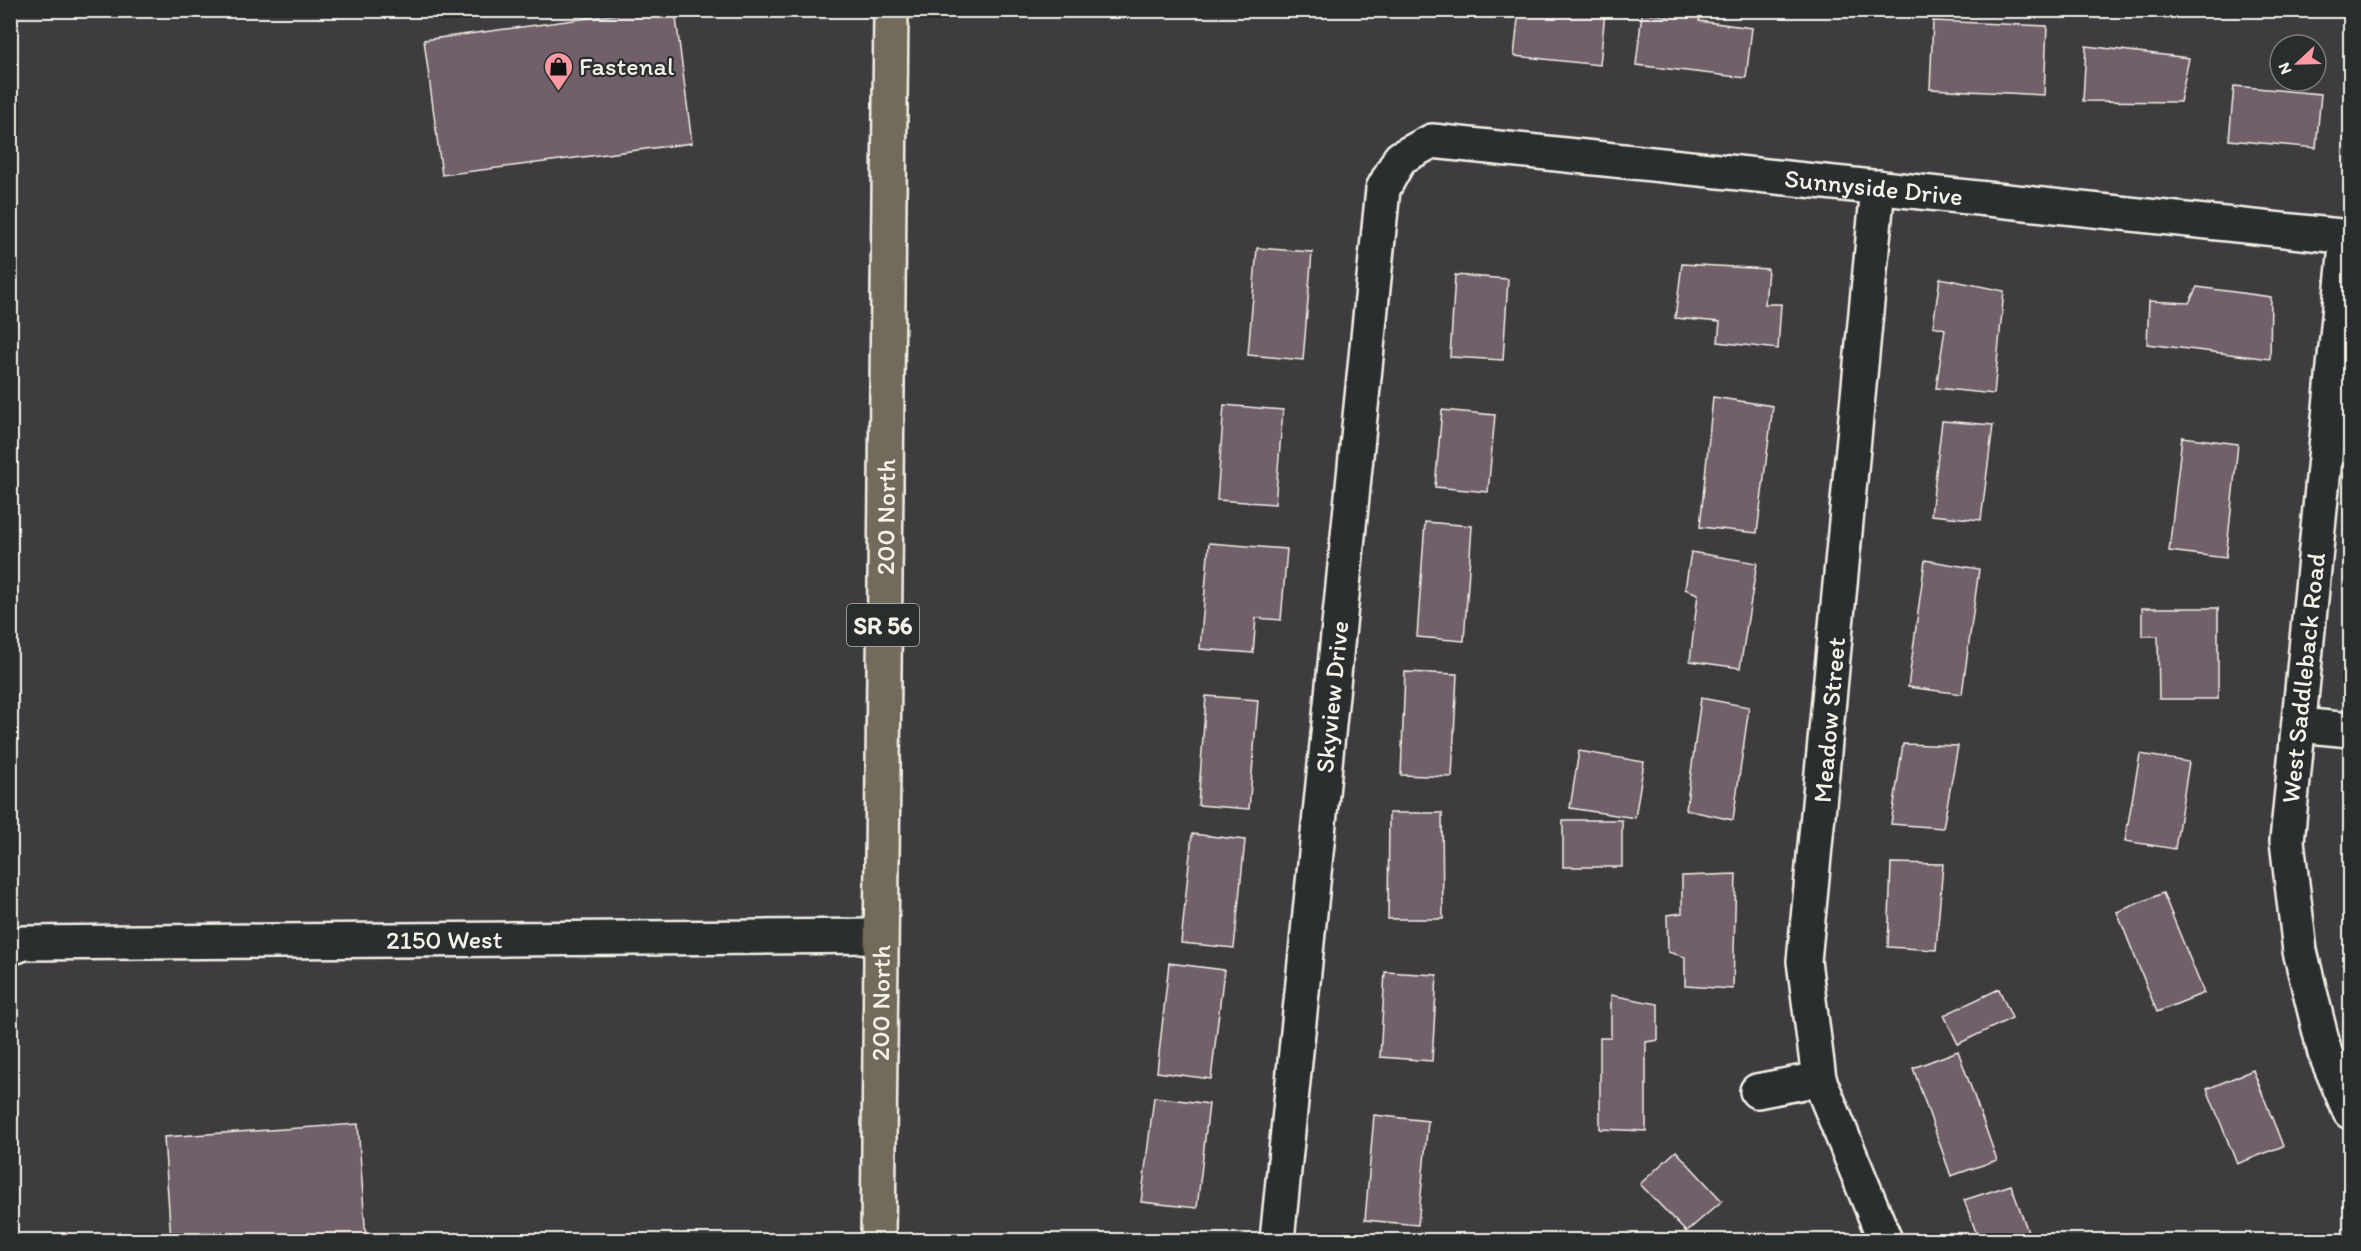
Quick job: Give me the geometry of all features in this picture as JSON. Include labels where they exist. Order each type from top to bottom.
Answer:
[{"type":"main road","name":"200 North","points":[[878,1240],[891,10]]},
{"type":"street","name":"Sunnyside Drive","points":[[1400,158],[1432,141],[2349,236]]},
{"type":"street","name":"Skyview Drive","points":[[1277,1240],[1383,189],[1400,158]]},
{"type":"street","name":"Meadow Street","points":[[1878,187],[1804,961],[1819,1080],[1885,1240]]},
{"type":"street","name":"West Saddleback Road","points":[[2349,236],[2287,842],[2300,951],[2325,1053],[2350,1112]]},
{"type":"street","points":[[2299,725],[2350,730]]},
{"type":"street","name":"2150 West","points":[[10,948],[24,943],[880,936]]},
{"type":"street","points":[[1757,1091],[1819,1080]]},
{"type":"building","name":"Fastenal","points":[[649,10],[675,10],[692,143],[442,175],[424,40]]},
{"type":"building","points":[[1519,10],[1605,11],[1600,65],[1514,56]]},
{"type":"building","points":[[1670,10],[1701,10],[1699,21],[1752,28],[1746,78],[1636,65],[1642,13],[1669,16]]},
{"type":"building","points":[[1933,21],[2047,26],[2044,95],[1930,89]]},
{"type":"building","points":[[2086,46],[2189,58],[2180,102],[2083,101]]},
{"type":"building","points":[[2234,86],[2268,89],[2268,93],[2321,94],[2316,148],[2229,140]]},
{"type":"building","points":[[1257,248],[1312,252],[1303,360],[1248,355]]},
{"type":"building","points":[[1682,264],[1768,269],[1765,304],[1781,304],[1778,349],[1718,342],[1720,322],[1675,318]]},
{"type":"building","points":[[1455,275],[1508,279],[1503,360],[1450,357]]},
{"type":"building","points":[[1940,278],[2004,291],[1994,394],[1936,388],[1945,329],[1933,326]]},
{"type":"building","points":[[2197,287],[2271,297],[2270,359],[2147,344],[2149,301],[2189,303]]},
{"type":"building","points":[[1713,397],[1773,406],[1757,533],[1700,527]]},
{"type":"building","points":[[1224,405],[1283,410],[1275,504],[1217,500]]},
{"type":"building","points":[[1442,410],[1495,415],[1488,492],[1435,487]]},
{"type":"building","points":[[1942,421],[1993,425],[1981,520],[1931,515]]},
{"type":"building","points":[[2182,437],[2238,444],[2226,558],[2169,551]]},
{"type":"building","points":[[1425,522],[1472,526],[1464,641],[1417,637]]},
{"type":"building","points":[[1209,543],[1287,549],[1281,620],[1256,618],[1253,653],[1200,649]]},
{"type":"building","points":[[1691,552],[1757,563],[1740,668],[1690,661],[1698,594],[1685,589]]},
{"type":"building","points":[[1925,560],[1979,569],[1962,694],[1908,687]]},
{"type":"building","points":[[2142,608],[2218,608],[2218,699],[2159,699],[2158,636],[2142,636]]},
{"type":"building","points":[[1405,672],[1457,674],[1452,777],[1401,775]]},
{"type":"building","points":[[1206,696],[1258,700],[1249,809],[1198,805]]},
{"type":"building","points":[[1701,698],[1749,707],[1733,820],[1686,810]]},
{"type":"building","points":[[1903,744],[1958,746],[1943,828],[1891,824]]},
{"type":"building","points":[[1579,751],[1644,762],[1635,818],[1570,808]]},
{"type":"building","points":[[2140,754],[2189,762],[2175,849],[2125,841]]},
{"type":"building","points":[[1389,813],[1442,813],[1443,919],[1388,919]]},
{"type":"building","points":[[1563,820],[1622,820],[1622,867],[1563,867]]},
{"type":"building","points":[[1192,834],[1245,840],[1234,948],[1181,943]]},
{"type":"building","points":[[1891,863],[1943,864],[1936,950],[1888,947]]},
{"type":"building","points":[[1736,874],[1733,989],[1685,986],[1685,957],[1668,952],[1667,915],[1682,913],[1682,876]]},
{"type":"building","points":[[2163,893],[2204,993],[2157,1012],[2117,912]]},
{"type":"building","points":[[1169,963],[1224,970],[1211,1079],[1157,1072]]},
{"type":"building","points":[[1385,972],[1437,975],[1432,1061],[1380,1057]]},
{"type":"building","points":[[1999,989],[2012,1018],[1958,1044],[1944,1015]]},
{"type":"building","points":[[1611,995],[1658,1004],[1658,1040],[1646,1042],[1646,1131],[1600,1129],[1600,1038],[1611,1038]]},
{"type":"building","points":[[1958,1051],[1997,1160],[1951,1176],[1913,1068]]},
{"type":"building","points":[[2253,1070],[2283,1146],[2237,1164],[2207,1089]]},
{"type":"building","points":[[1154,1097],[1209,1104],[1197,1208],[1141,1202]]},
{"type":"building","points":[[1374,1115],[1428,1121],[1418,1225],[1365,1220]]},
{"type":"building","points":[[358,1124],[366,1240],[171,1240],[164,1137]]},
{"type":"building","points":[[1676,1151],[1722,1201],[1686,1232],[1640,1184]]},
{"type":"building","points":[[2011,1185],[2031,1240],[1979,1240],[1964,1200]]},
{"type":"place","name":"Fastenal","points":[[558,92]]}]
